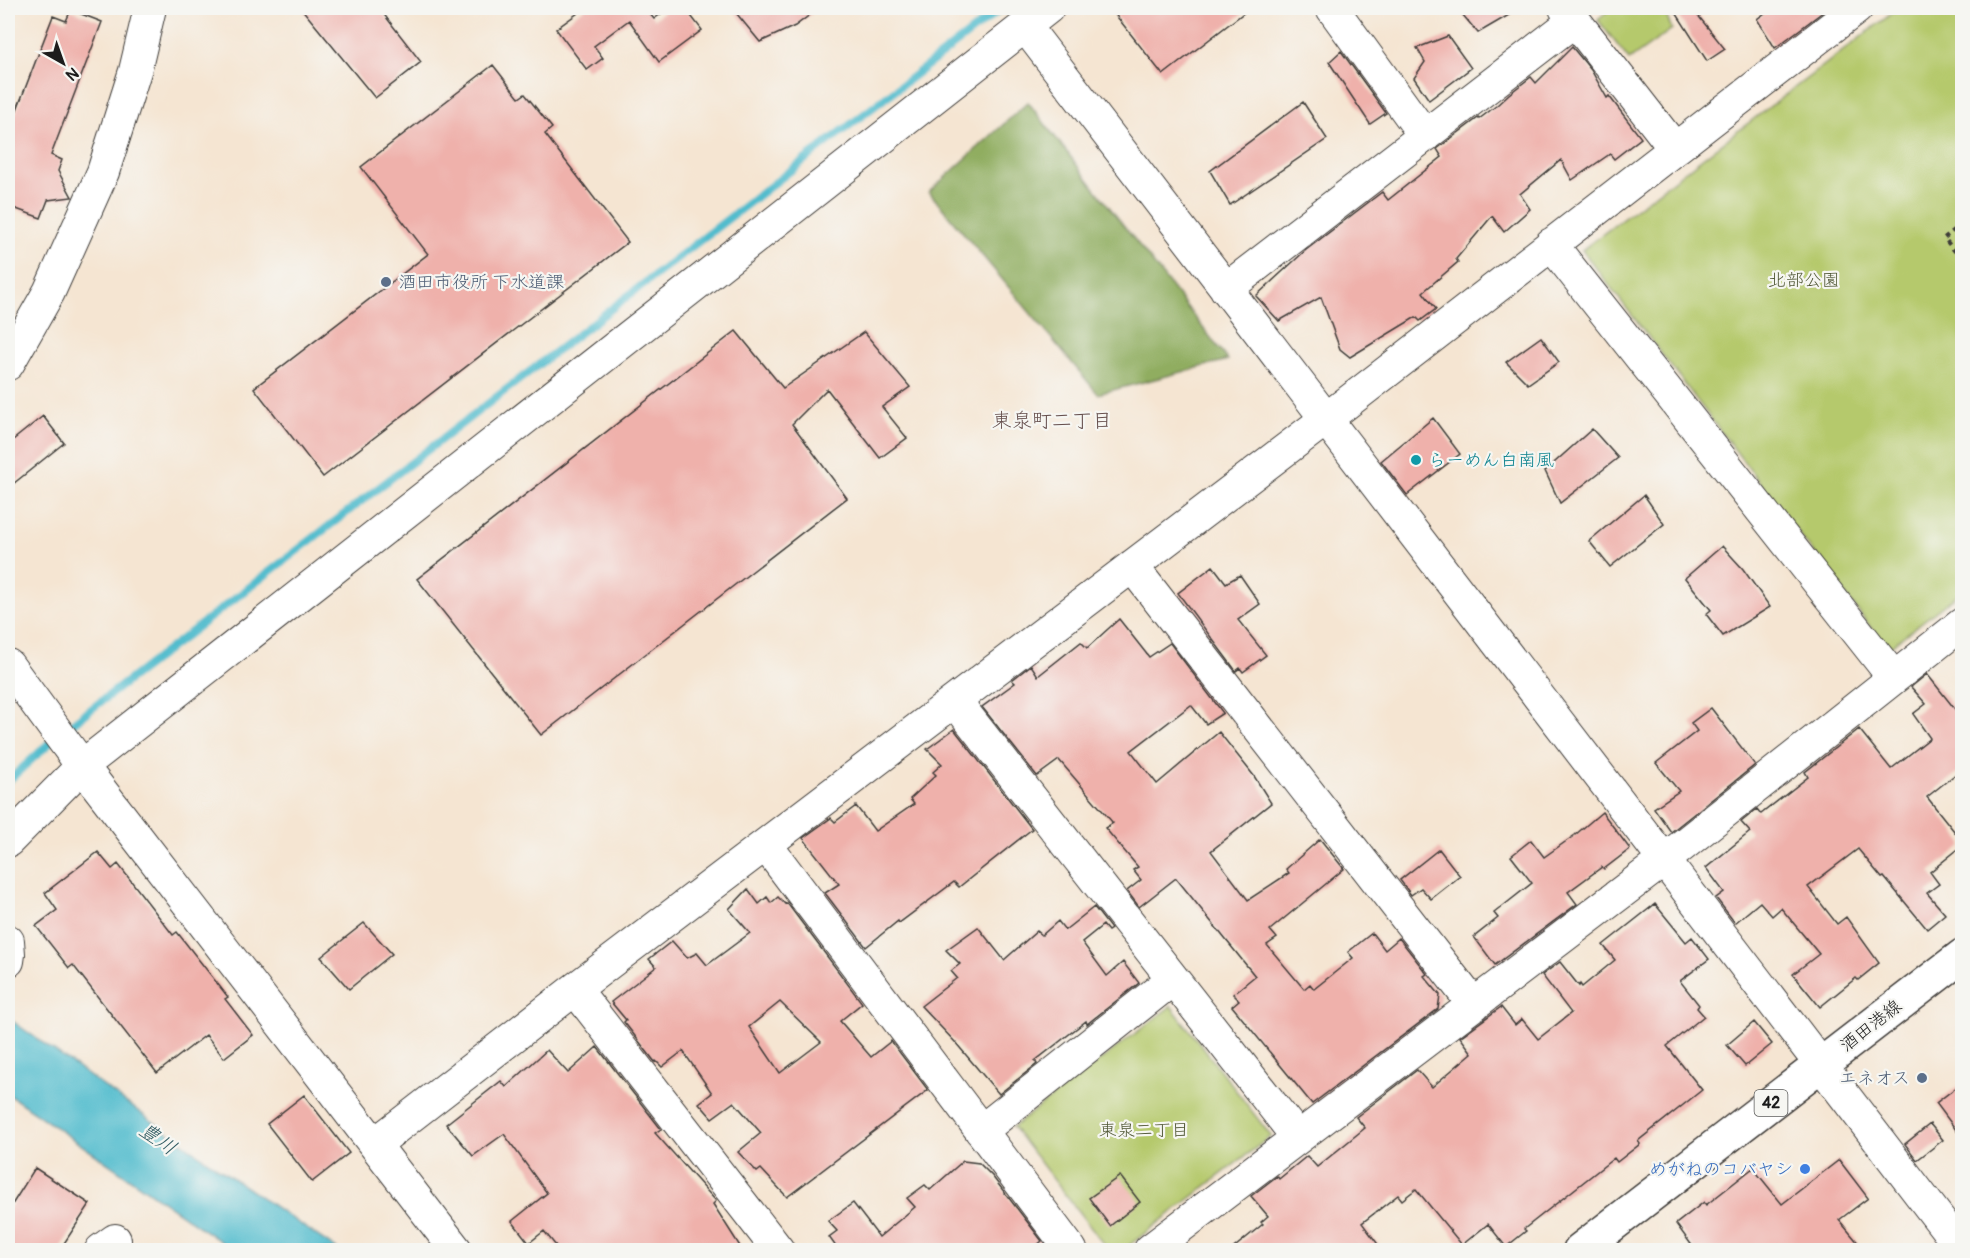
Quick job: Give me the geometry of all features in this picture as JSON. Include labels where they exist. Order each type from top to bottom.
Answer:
[{"type":"main road","name":"酒田港線","points":[[1580,1251],[1962,956]]},
{"type":"street","points":[[8,364],[49,292],[103,172],[135,71],[150,8]]},
{"type":"street","points":[[1332,8],[1425,136]]},
{"type":"street","points":[[375,1144],[575,989],[1326,419],[1675,148],[1846,11]]},
{"type":"street","points":[[1226,289],[1425,136],[1570,14],[1675,148]]},
{"type":"street","points":[[8,841],[82,766],[1036,17],[1226,289],[1962,1250]]},
{"type":"street","points":[[1551,244],[1894,678]]},
{"type":"street","points":[[1132,566],[1474,1005]]},
{"type":"street","points":[[1150,1251],[1663,861],[1962,624]]},
{"type":"street","points":[[8,665],[82,766],[456,1251]]},
{"type":"street","points":[[955,701],[1298,1138]]},
{"type":"street","points":[[766,845],[1071,1251]]},
{"type":"street","points":[[981,1131],[1173,979]]},
{"type":"street","points":[[575,989],[777,1251]]},
{"type":"path","points":[[1962,224],[1944,238],[1958,255],[1962,251]]},
{"type":"green space","points":[[1611,8],[1663,8],[1672,29],[1629,60],[1598,20]]},
{"type":"green space","name":"北部公園","points":[[1899,8],[1962,8],[1962,591],[1887,649],[1582,250]]},
{"type":"green space","points":[[1028,102],[1228,360],[1098,394],[929,192]]},
{"type":"green space","name":"東泉二丁目","points":[[1171,1006],[1271,1136],[1123,1250],[1108,1250],[1013,1127]]},
{"type":"water","name":"豊川","points":[[8,1018],[208,1161],[338,1250],[233,1250],[8,1094]]},
{"type":"building","points":[[301,8],[379,8],[421,62],[375,98]]},
{"type":"building","points":[[585,8],[645,8],[654,19],[669,8],[685,8],[702,30],[659,62],[629,20],[594,46],[603,58],[587,70],[556,29]]},
{"type":"building","points":[[732,8],[819,8],[795,26],[760,42]]},
{"type":"building","points":[[1110,8],[1250,8],[1163,75]]},
{"type":"building","points":[[1457,8],[1521,8],[1478,33]]},
{"type":"building","points":[[1673,8],[1692,8],[1725,49],[1707,61]]},
{"type":"building","points":[[1772,8],[1828,8],[1775,48],[1757,19]]},
{"type":"building","points":[[71,10],[102,22],[51,155],[62,160],[58,171],[72,197],[48,200],[41,218],[8,206],[8,133],[53,16],[66,21]]},
{"type":"building","points":[[1448,36],[1471,68],[1429,100],[1414,78],[1425,62],[1417,48]]},
{"type":"building","points":[[1572,47],[1591,70],[1607,98],[1609,96],[1641,138],[1614,159],[1610,154],[1572,180],[1561,160],[1520,194],[1530,209],[1504,232],[1492,216],[1456,259],[1458,262],[1423,292],[1436,309],[1420,321],[1416,317],[1350,357],[1340,349],[1321,297],[1279,321],[1256,296],[1306,250],[1382,192],[1388,200],[1442,157],[1437,149],[1531,77],[1536,83]]},
{"type":"building","points":[[1341,51],[1386,113],[1370,124],[1329,62]]},
{"type":"building","points":[[493,65],[519,98],[525,94],[552,128],[545,134],[628,242],[323,477],[254,388],[428,254],[361,167]]},
{"type":"building","points":[[1303,102],[1327,139],[1230,205],[1210,171]]},
{"type":"building","points":[[736,331],[783,388],[864,332],[910,387],[882,407],[907,438],[880,458],[827,389],[792,424],[847,498],[541,735],[417,579]]},
{"type":"building","points":[[1541,337],[1559,362],[1528,384],[1506,362]]},
{"type":"building","points":[[43,416],[64,443],[8,488],[8,444]]},
{"type":"building","name":"らーめん白南風","points":[[1433,418],[1460,454],[1407,495],[1381,461]]},
{"type":"building","points":[[1592,429],[1618,458],[1560,503],[1545,471]]},
{"type":"building","points":[[1644,495],[1664,524],[1610,567],[1589,541]]},
{"type":"building","points":[[1722,546],[1743,569],[1770,607],[1723,636],[1706,614],[1711,610],[1685,578]]},
{"type":"building","points":[[1213,566],[1226,583],[1240,575],[1260,604],[1238,620],[1266,655],[1243,672],[1240,668],[1236,671],[1178,593]]},
{"type":"building","points":[[1119,619],[1149,657],[1170,643],[1223,713],[1206,724],[1191,705],[1131,751],[1157,784],[1219,732],[1254,776],[1271,803],[1211,851],[1248,900],[1289,873],[1286,869],[1320,839],[1344,869],[1270,930],[1277,938],[1267,945],[1304,989],[1310,984],[1314,989],[1353,958],[1348,952],[1372,933],[1385,950],[1399,938],[1427,974],[1424,976],[1440,995],[1438,1009],[1312,1104],[1232,1006],[1239,1000],[1233,994],[1255,976],[1176,878],[1139,907],[1127,891],[1141,880],[1133,870],[1138,867],[1105,828],[1113,823],[1059,760],[1037,776],[982,707],[1015,683],[1012,680],[1031,665],[1038,676],[1081,642],[1087,648]]},
{"type":"building","points":[[1927,674],[1962,718],[1962,769],[1927,797],[1962,841],[1962,846],[1930,872],[1939,884],[1927,893],[1945,914],[1927,929],[1858,849],[1808,887],[1837,924],[1846,917],[1879,963],[1820,1007],[1793,974],[1819,954],[1781,908],[1772,916],[1760,902],[1735,923],[1716,898],[1724,892],[1706,868],[1750,832],[1741,822],[1757,809],[1761,814],[1808,777],[1805,772],[1859,729],[1891,769],[1930,738],[1913,714],[1926,704],[1911,687]]},
{"type":"building","points":[[1711,708],[1755,765],[1671,832],[1654,808],[1679,791],[1656,763],[1697,731],[1691,723]]},
{"type":"building","points":[[954,729],[1032,829],[959,887],[954,882],[899,923],[898,921],[866,947],[825,893],[839,884],[803,838],[831,818],[835,822],[856,806],[875,831],[914,804],[910,799],[936,775],[933,772],[942,764],[927,749]]},
{"type":"building","points":[[1602,812],[1630,849],[1568,892],[1577,904],[1495,965],[1474,937],[1498,918],[1494,913],[1532,883],[1511,856],[1531,840],[1544,857]]},
{"type":"building","points":[[1439,849],[1460,876],[1431,899],[1421,888],[1411,895],[1400,880]]},
{"type":"building","points":[[98,852],[112,869],[118,864],[173,935],[177,932],[228,997],[225,999],[253,1035],[224,1058],[206,1035],[157,1073],[73,965],[69,968],[36,926],[57,910],[45,893]]},
{"type":"building","points":[[748,889],[759,904],[767,897],[771,903],[778,897],[785,904],[787,903],[862,1003],[840,1021],[871,1057],[891,1041],[928,1090],[787,1197],[761,1169],[757,1172],[738,1152],[761,1133],[734,1102],[712,1118],[699,1103],[712,1093],[683,1051],[662,1067],[655,1062],[611,1002],[656,967],[649,959],[672,941],[687,958],[697,953],[707,965],[750,933],[729,909]],"holes":[[[780,1002],[821,1042],[780,1073],[749,1027]]]},
{"type":"building","points":[[1655,904],[1686,942],[1692,937],[1709,959],[1680,981],[1699,1005],[1697,1008],[1704,1016],[1667,1046],[1702,1090],[1638,1141],[1640,1144],[1617,1162],[1614,1158],[1524,1229],[1526,1231],[1506,1247],[1488,1224],[1462,1245],[1416,1189],[1402,1200],[1398,1195],[1362,1223],[1383,1251],[1230,1251],[1263,1224],[1261,1222],[1268,1216],[1251,1196],[1277,1176],[1279,1179],[1307,1156],[1317,1167],[1365,1128],[1356,1117],[1417,1070],[1432,1087],[1472,1053],[1460,1037],[1501,1007],[1515,1025],[1522,1019],[1538,1039],[1571,1013],[1542,975],[1560,962],[1582,987],[1615,960],[1603,945]]},
{"type":"building","points":[[1094,907],[1111,929],[1108,931],[1103,925],[1082,942],[1107,976],[1123,962],[1139,983],[1035,1061],[1037,1064],[999,1094],[921,1006],[957,978],[951,971],[960,964],[946,950],[978,927],[1004,960],[1037,931],[1042,935],[1058,921],[1065,930]]},
{"type":"building","points":[[364,923],[392,954],[349,989],[321,957]]},
{"type":"building","points":[[1754,1022],[1772,1044],[1745,1066],[1727,1045]]},
{"type":"building","points":[[597,1047],[661,1129],[655,1133],[716,1201],[713,1204],[743,1251],[560,1251],[544,1231],[529,1243],[512,1221],[547,1193],[504,1134],[473,1156],[446,1124],[501,1081],[506,1087],[547,1050],[568,1073]]},
{"type":"building","points":[[1962,1083],[1962,1138],[1936,1103]]},
{"type":"building","points":[[304,1095],[349,1153],[312,1182],[267,1124]]},
{"type":"building","points":[[1930,1124],[1943,1140],[1917,1160],[1905,1144]]},
{"type":"building","points":[[1839,1160],[1868,1198],[1839,1220],[1865,1251],[1696,1251],[1676,1224],[1704,1202],[1706,1205],[1753,1168],[1782,1204]]},
{"type":"building","points":[[963,1161],[979,1163],[992,1176],[1042,1241],[1030,1251],[839,1251],[829,1237],[837,1231],[828,1221],[853,1203],[879,1237],[915,1207],[907,1198],[925,1185],[930,1190]]},
{"type":"building","points":[[35,1168],[90,1204],[59,1251],[8,1251],[8,1211]]},
{"type":"building","points":[[1120,1176],[1140,1202],[1110,1226],[1089,1198]]},
{"type":"waterway","points":[[64,730],[1002,8]]},
{"type":"waterway","points":[[8,781],[53,740]]},
{"type":"place","name":"酒田市役所 下水道課","points":[[386,282]]},
{"type":"place","name":"らーめん白南風","points":[[1416,460]]},
{"type":"place","name":"エネオス","points":[[1922,1078]]},
{"type":"place","name":"めがねのコバヤシ","points":[[1805,1169]]},
{"type":"district","name":"東泉町二丁目","points":[[1052,420]]}]
